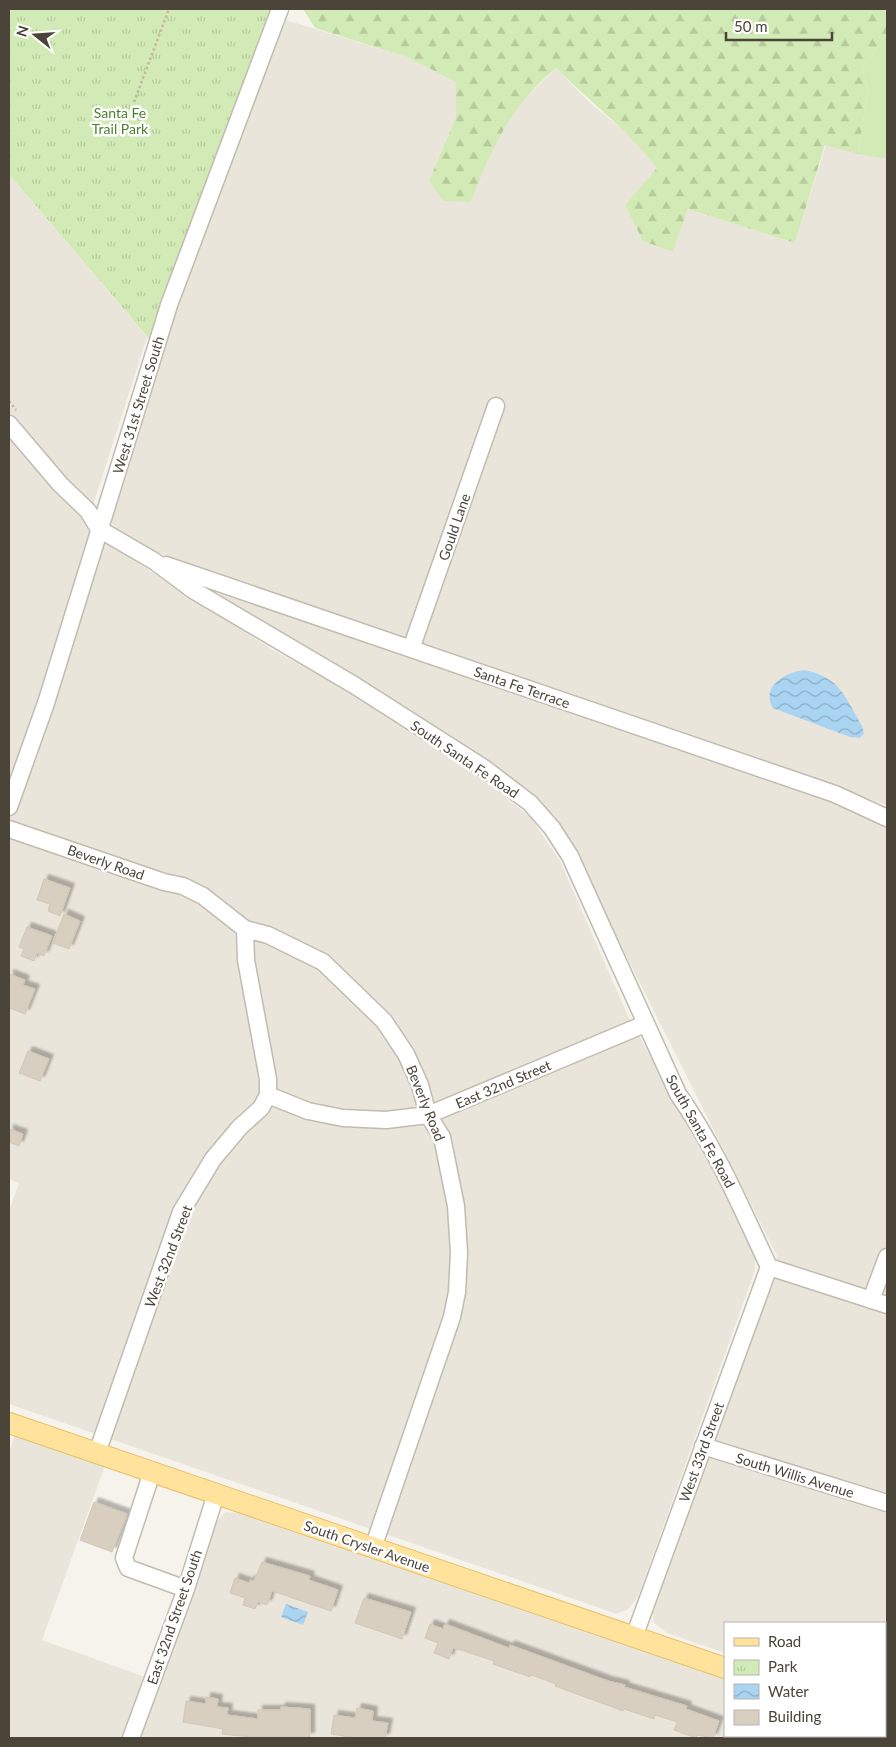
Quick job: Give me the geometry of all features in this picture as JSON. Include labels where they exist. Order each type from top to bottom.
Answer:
[{"type":"main road","name":"South Crysler Avenue","points":[[9,1423],[724,1668]]},
{"type":"street","name":"West 31st Street South","points":[[9,807],[46,703],[169,305],[280,9]]},
{"type":"street","name":"Gould Lane","points":[[411,649],[496,406]]},
{"type":"street","name":"South Santa Fe Road","points":[[9,424],[60,484],[88,511],[99,529],[154,561],[193,590],[354,685],[484,768],[530,804],[552,828],[570,856],[678,1094],[701,1127],[721,1161],[769,1267]]},
{"type":"street","name":"Santa Fe Terrace","points":[[154,561],[202,575],[411,649],[835,794],[887,818]]},
{"type":"street","name":"Beverly Road","points":[[9,829],[164,882],[183,886],[203,896],[244,929],[268,935],[323,962],[384,1021],[406,1054],[420,1085],[428,1115],[442,1137],[456,1206],[459,1253],[457,1292],[452,1317],[373,1548]]},
{"type":"street","points":[[244,929],[246,960],[268,1079],[268,1095]]},
{"type":"street","name":"East 32nd Street","points":[[268,1095],[308,1110],[343,1118],[386,1120],[428,1115],[645,1024]]},
{"type":"street","name":"West 32nd Street","points":[[97,1453],[181,1212],[213,1159],[240,1127],[261,1108],[268,1095]]},
{"type":"street","points":[[872,1300],[887,1258]]},
{"type":"street","points":[[769,1267],[887,1305]]},
{"type":"street","name":"West 33rd Street","points":[[634,1638],[769,1267]]},
{"type":"street","name":"South Willis Avenue","points":[[703,1446],[887,1503]]},
{"type":"street","points":[[152,1472],[124,1563],[128,1568],[186,1589]]},
{"type":"street","name":"East 32nd Street South","points":[[131,1738],[186,1589],[216,1494]]},
{"type":"path","points":[[134,102],[169,9]]},
{"type":"shaded area","points":[[286,20],[407,57],[456,82],[456,117],[429,181],[471,202],[487,157],[517,107],[556,68],[588,101],[638,143],[657,168],[673,252],[688,209],[795,243],[826,145],[887,159],[887,805],[175,560],[134,541],[115,528],[111,521],[111,511],[188,276]]},
{"type":"shaded area","points":[[9,174],[147,337],[88,521],[118,550],[273,650],[369,702],[480,776],[531,818],[560,861],[628,1016],[745,1224],[755,1248],[755,1270],[638,1597],[628,1609],[617,1614],[9,1404],[9,1211],[19,1183],[9,1179]]},
{"type":"shaded area","points":[[219,587],[820,795],[887,826],[887,1708],[886,1622],[724,1622],[724,1653],[667,1633],[654,1623],[652,1611],[777,1256],[564,832],[541,804],[511,777],[224,598],[218,592]]},
{"type":"shaded area","points":[[15,1435],[105,1466],[42,1640],[145,1677],[123,1738],[9,1738],[9,1452]]},
{"type":"shaded area","points":[[226,1512],[245,1514],[724,1678],[724,1737],[886,1737],[886,1734],[887,1738],[139,1738],[217,1521]]},
{"type":"green space","name":"Santa Fe Trail Park","points":[[9,9],[280,9],[156,347],[9,174]]},
{"type":"green space","points":[[303,9],[887,9],[887,34],[862,68],[868,89],[858,154],[825,145],[795,243],[688,209],[673,252],[643,241],[625,205],[657,168],[634,141],[556,68],[527,97],[504,129],[486,164],[471,202],[443,201],[429,181],[456,117],[456,82],[407,57],[315,28]]},
{"type":"green space","points":[[887,34],[887,159],[858,154],[868,89],[862,68]]},
{"type":"water","points":[[805,670],[827,678],[841,690],[862,726],[864,733],[860,738],[850,737],[773,708],[770,700],[772,687],[783,677]]},
{"type":"water","points":[[286,1604],[308,1612],[303,1625],[281,1617]]},
{"type":"building","points":[[44,879],[70,888],[60,916],[48,911],[50,904],[37,900]]},
{"type":"building","points":[[64,914],[80,921],[69,949],[53,943]]},
{"type":"building","points":[[27,927],[52,936],[44,956],[37,953],[34,961],[21,956],[24,949],[19,947]]},
{"type":"building","points":[[9,974],[25,980],[23,985],[35,989],[25,1014],[9,1008]]},
{"type":"building","points":[[28,1051],[49,1059],[40,1081],[19,1073]]},
{"type":"building","points":[[9,1129],[23,1134],[19,1146],[9,1142]]},
{"type":"building","points":[[94,1502],[127,1514],[112,1552],[80,1540]]},
{"type":"building","points":[[262,1562],[310,1576],[309,1580],[338,1590],[331,1611],[272,1591],[267,1605],[258,1602],[255,1609],[243,1605],[245,1598],[230,1593],[235,1578],[249,1583],[250,1580],[254,1581]]},
{"type":"building","points":[[364,1598],[411,1612],[402,1639],[355,1623]]},
{"type":"building","points":[[430,1624],[443,1629],[445,1624],[509,1648],[510,1645],[608,1681],[625,1685],[624,1687],[687,1706],[686,1709],[719,1721],[713,1738],[697,1735],[696,1738],[674,1730],[677,1722],[655,1715],[654,1719],[624,1709],[623,1711],[555,1686],[556,1684],[493,1664],[494,1661],[464,1651],[453,1648],[449,1659],[434,1653],[438,1643],[425,1638]]},
{"type":"building","points":[[206,1697],[218,1699],[217,1707],[228,1708],[227,1715],[258,1719],[258,1710],[281,1710],[281,1707],[310,1709],[310,1737],[251,1737],[222,1734],[223,1729],[183,1722],[186,1701],[206,1704]]},
{"type":"building","points":[[357,1708],[373,1711],[372,1721],[388,1723],[385,1738],[356,1738],[331,1734],[334,1715],[355,1718]]}]
